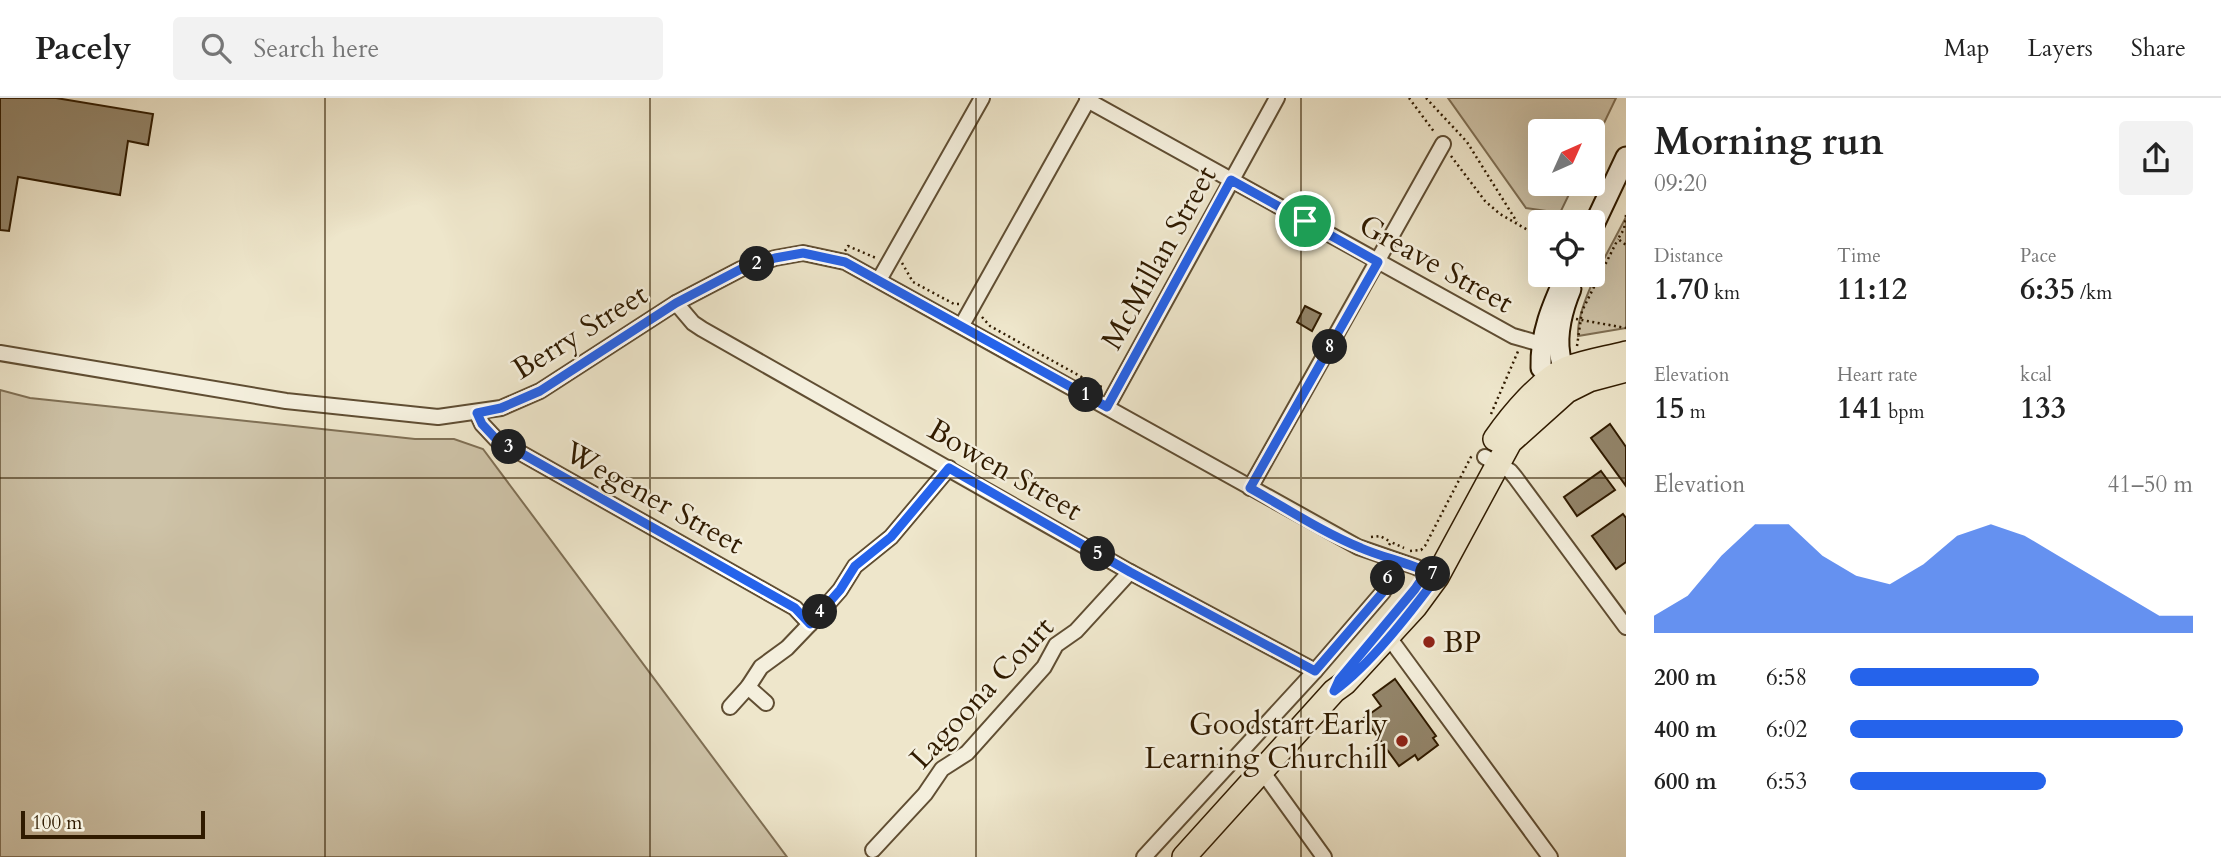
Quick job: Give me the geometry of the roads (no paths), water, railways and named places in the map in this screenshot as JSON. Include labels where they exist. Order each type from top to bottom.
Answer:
[{"type":"main road","points":[[1601,210],[1626,157]]},
{"type":"main road","points":[[1560,287],[1549,312],[1541,344],[1541,368],[1589,380],[1626,370]]},
{"type":"main road","points":[[1565,373],[1560,357],[1562,316],[1573,287]]},
{"type":"main road","points":[[1184,857],[1334,691],[1339,680],[1386,633],[1432,574],[1491,460],[1510,442],[1565,373],[1626,353]]},
{"type":"street","points":[[879,280],[982,98]]},
{"type":"street","name":"McMillan Street","points":[[1107,407],[1277,98]]},
{"type":"street","points":[[962,325],[1088,99]]},
{"type":"street","name":"Greave Street","points":[[1088,99],[1513,336],[1541,344]]},
{"type":"street","points":[[1250,488],[1443,144]]},
{"type":"street","name":"Berry Street","points":[[0,353],[286,401],[439,417],[477,413],[501,408],[540,391],[676,303],[741,269],[775,258],[803,253],[839,261],[879,280],[1358,547],[1432,574]]},
{"type":"street","name":"Bowen Street","points":[[676,303],[693,323],[702,329],[1130,572],[1315,671]]},
{"type":"street","name":"Wegener Street","points":[[477,413],[482,424],[496,439],[795,608],[810,624]]},
{"type":"street","points":[[1491,460],[1515,477],[1626,627]]},
{"type":"street","points":[[730,707],[761,667],[787,648],[810,624],[840,590],[855,566],[891,537],[949,468]]},
{"type":"street","points":[[1144,857],[1315,671],[1383,592],[1394,560]]},
{"type":"street","name":"Lagoona Court","points":[[873,850],[925,794],[942,769],[967,753],[1036,676],[1056,645],[1076,631],[1130,572]]},
{"type":"street","points":[[1386,633],[1550,857]]},
{"type":"street","points":[[748,687],[766,703]]},
{"type":"street","points":[[1262,771],[1324,857]]},
{"type":"place","name":"BP","points":[[1429,642]]},
{"type":"place","name":"Goodstart Early Learning Churchill","points":[[1402,741]]}]
